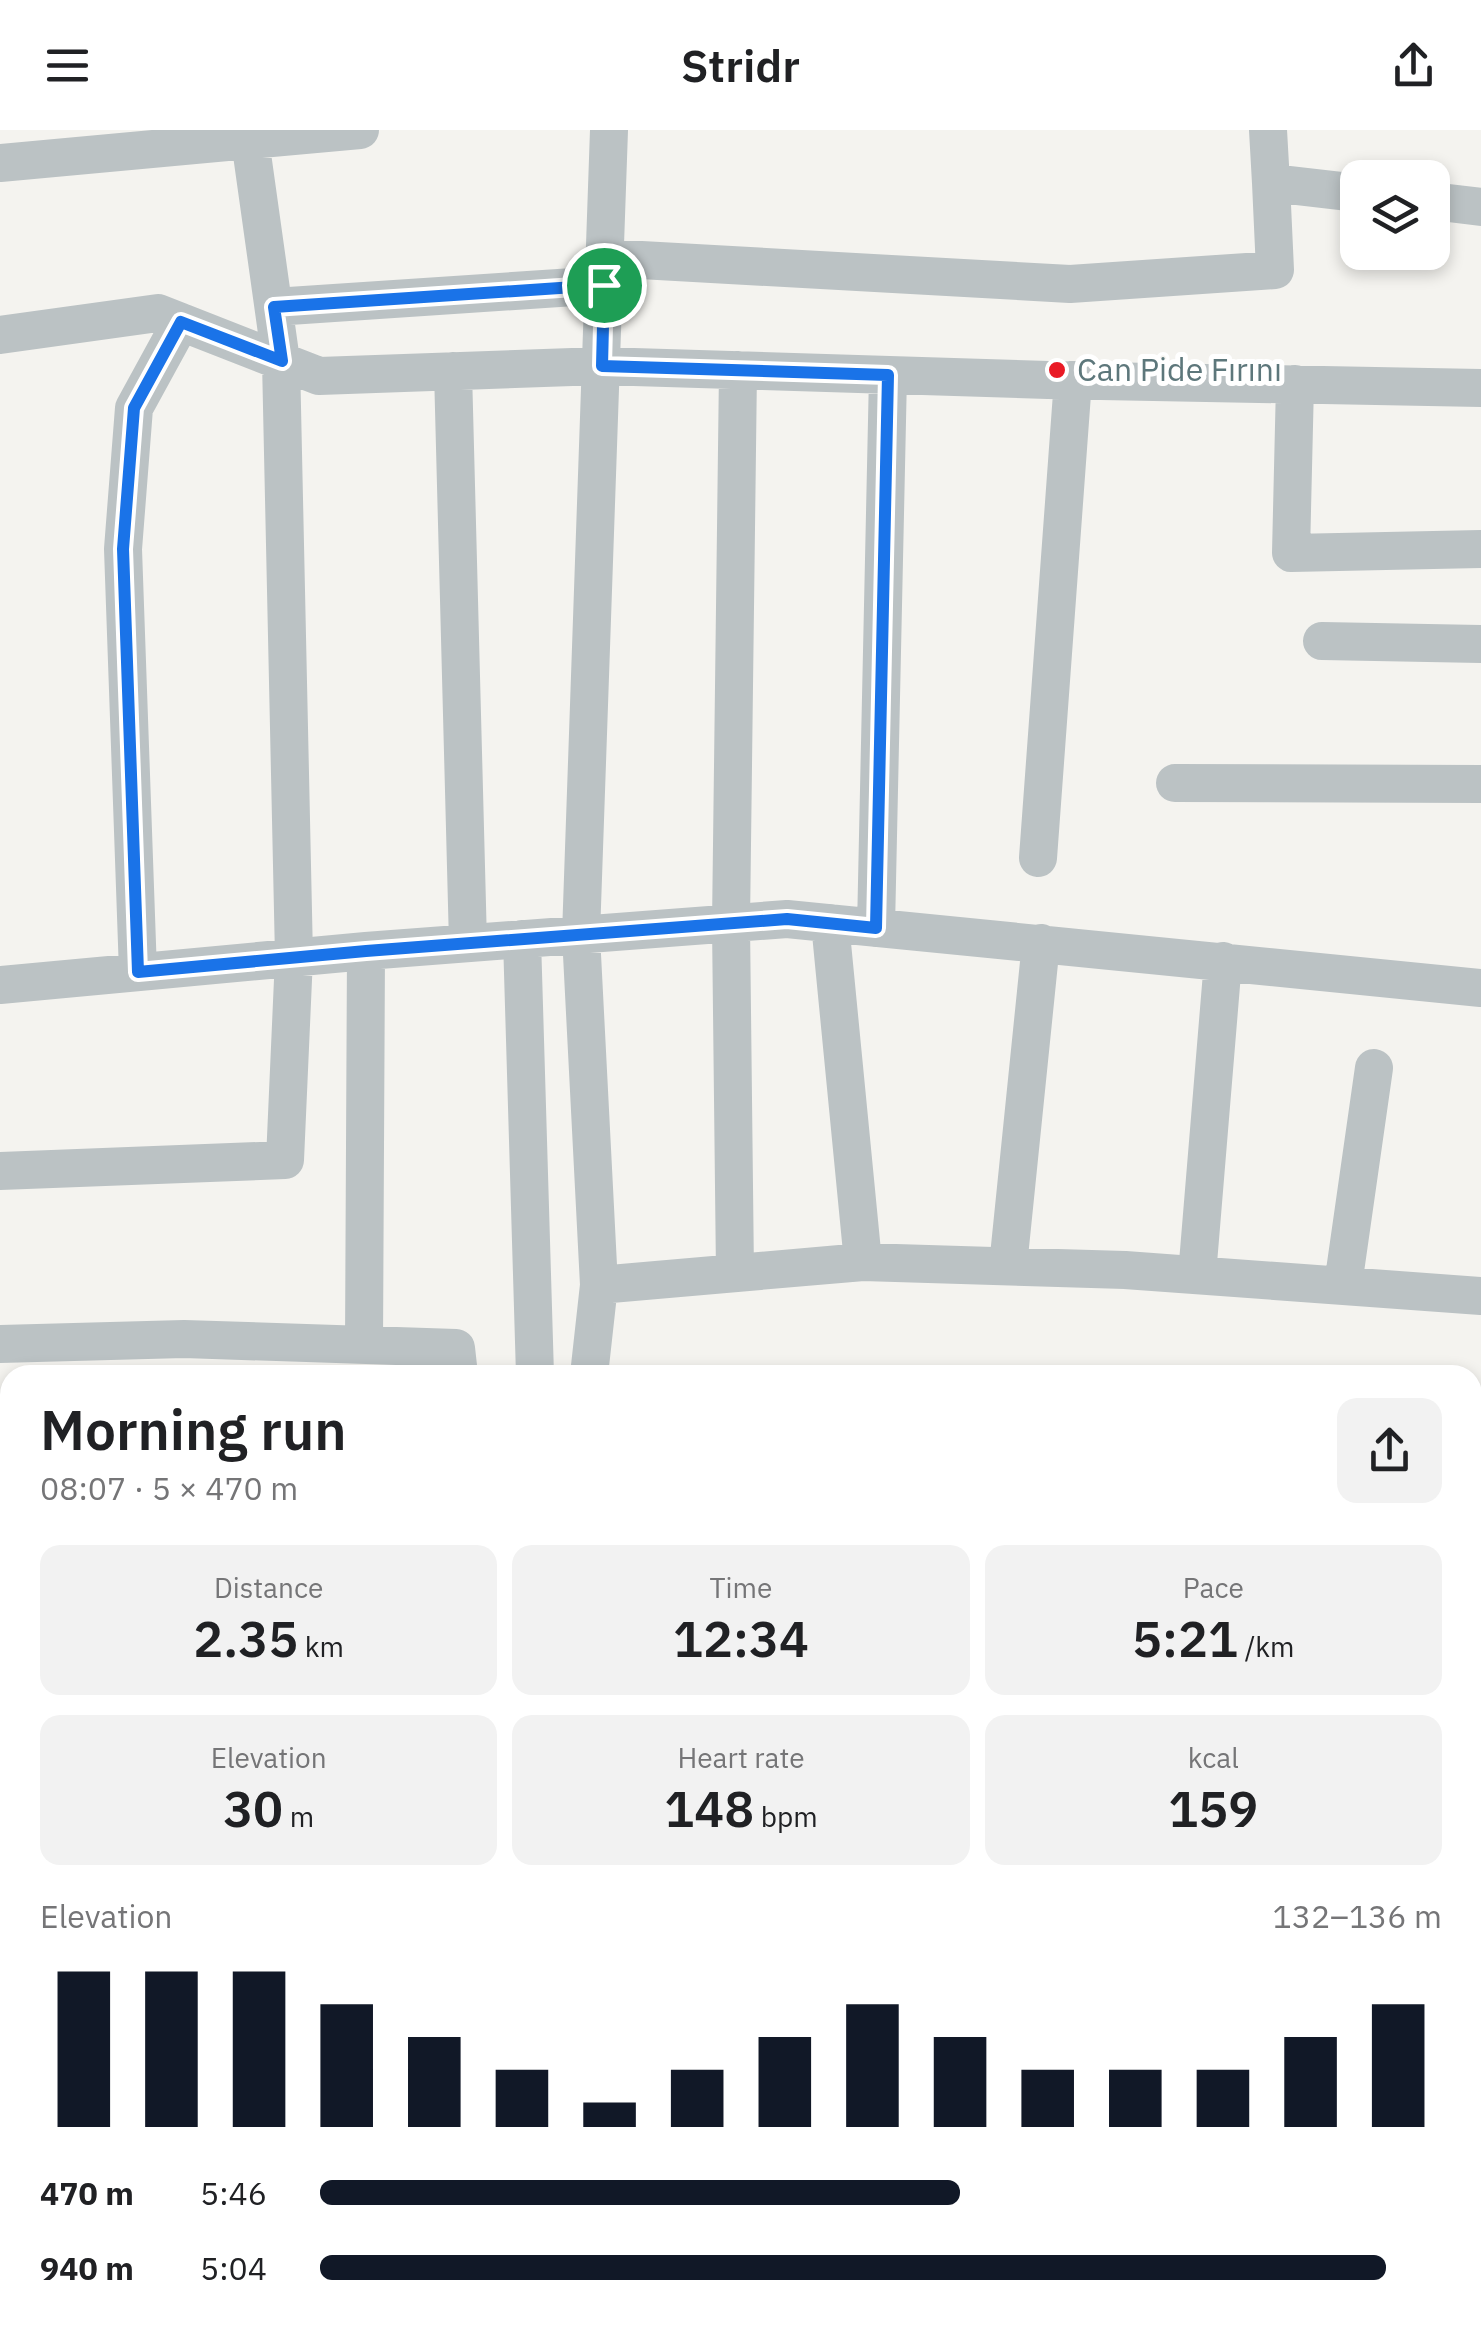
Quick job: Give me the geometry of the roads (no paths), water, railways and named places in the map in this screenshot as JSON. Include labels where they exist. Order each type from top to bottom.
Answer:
[{"type":"street","points":[[0,163],[360,130]]},
{"type":"street","points":[[590,1365],[599,1284],[581,935],[609,130]]},
{"type":"street","points":[[274,307],[604,272],[1070,284],[1276,270],[1268,130]]},
{"type":"street","points":[[0,1171],[285,1160],[294,957],[282,361],[250,140]]},
{"type":"street","points":[[1271,183],[1340,190]]},
{"type":"street","points":[[1450,203],[1481,207]]},
{"type":"street","points":[[0,335],[158,313],[319,376],[602,366],[1481,388]]},
{"type":"street","points":[[138,972],[123,549],[134,408],[181,322]]},
{"type":"street","points":[[453,370],[468,943]]},
{"type":"street","points":[[735,1273],[730,924],[738,370]]},
{"type":"street","points":[[876,928],[888,375]]},
{"type":"street","points":[[1038,858],[1073,380]]},
{"type":"street","points":[[1295,384],[1291,553],[1481,549]]},
{"type":"street","points":[[1322,640],[1481,644]]},
{"type":"street","points":[[1175,783],[1481,784]]},
{"type":"street","points":[[0,985],[294,957],[787,919],[1481,988]]},
{"type":"street","points":[[830,923],[863,1262]]},
{"type":"street","points":[[522,939],[535,1365]]},
{"type":"street","points":[[1008,1266],[1041,944]]},
{"type":"street","points":[[364,1345],[366,951]]},
{"type":"street","points":[[1197,1275],[1223,961]]},
{"type":"street","points":[[1343,1286],[1374,1068]]},
{"type":"street","points":[[599,1284],[863,1262],[1197,1275],[1481,1296]]},
{"type":"street","points":[[0,1344],[184,1339],[456,1348],[458,1365]]},
{"type":"place","name":"Can Pide Fırını","points":[[1057,370]]}]
